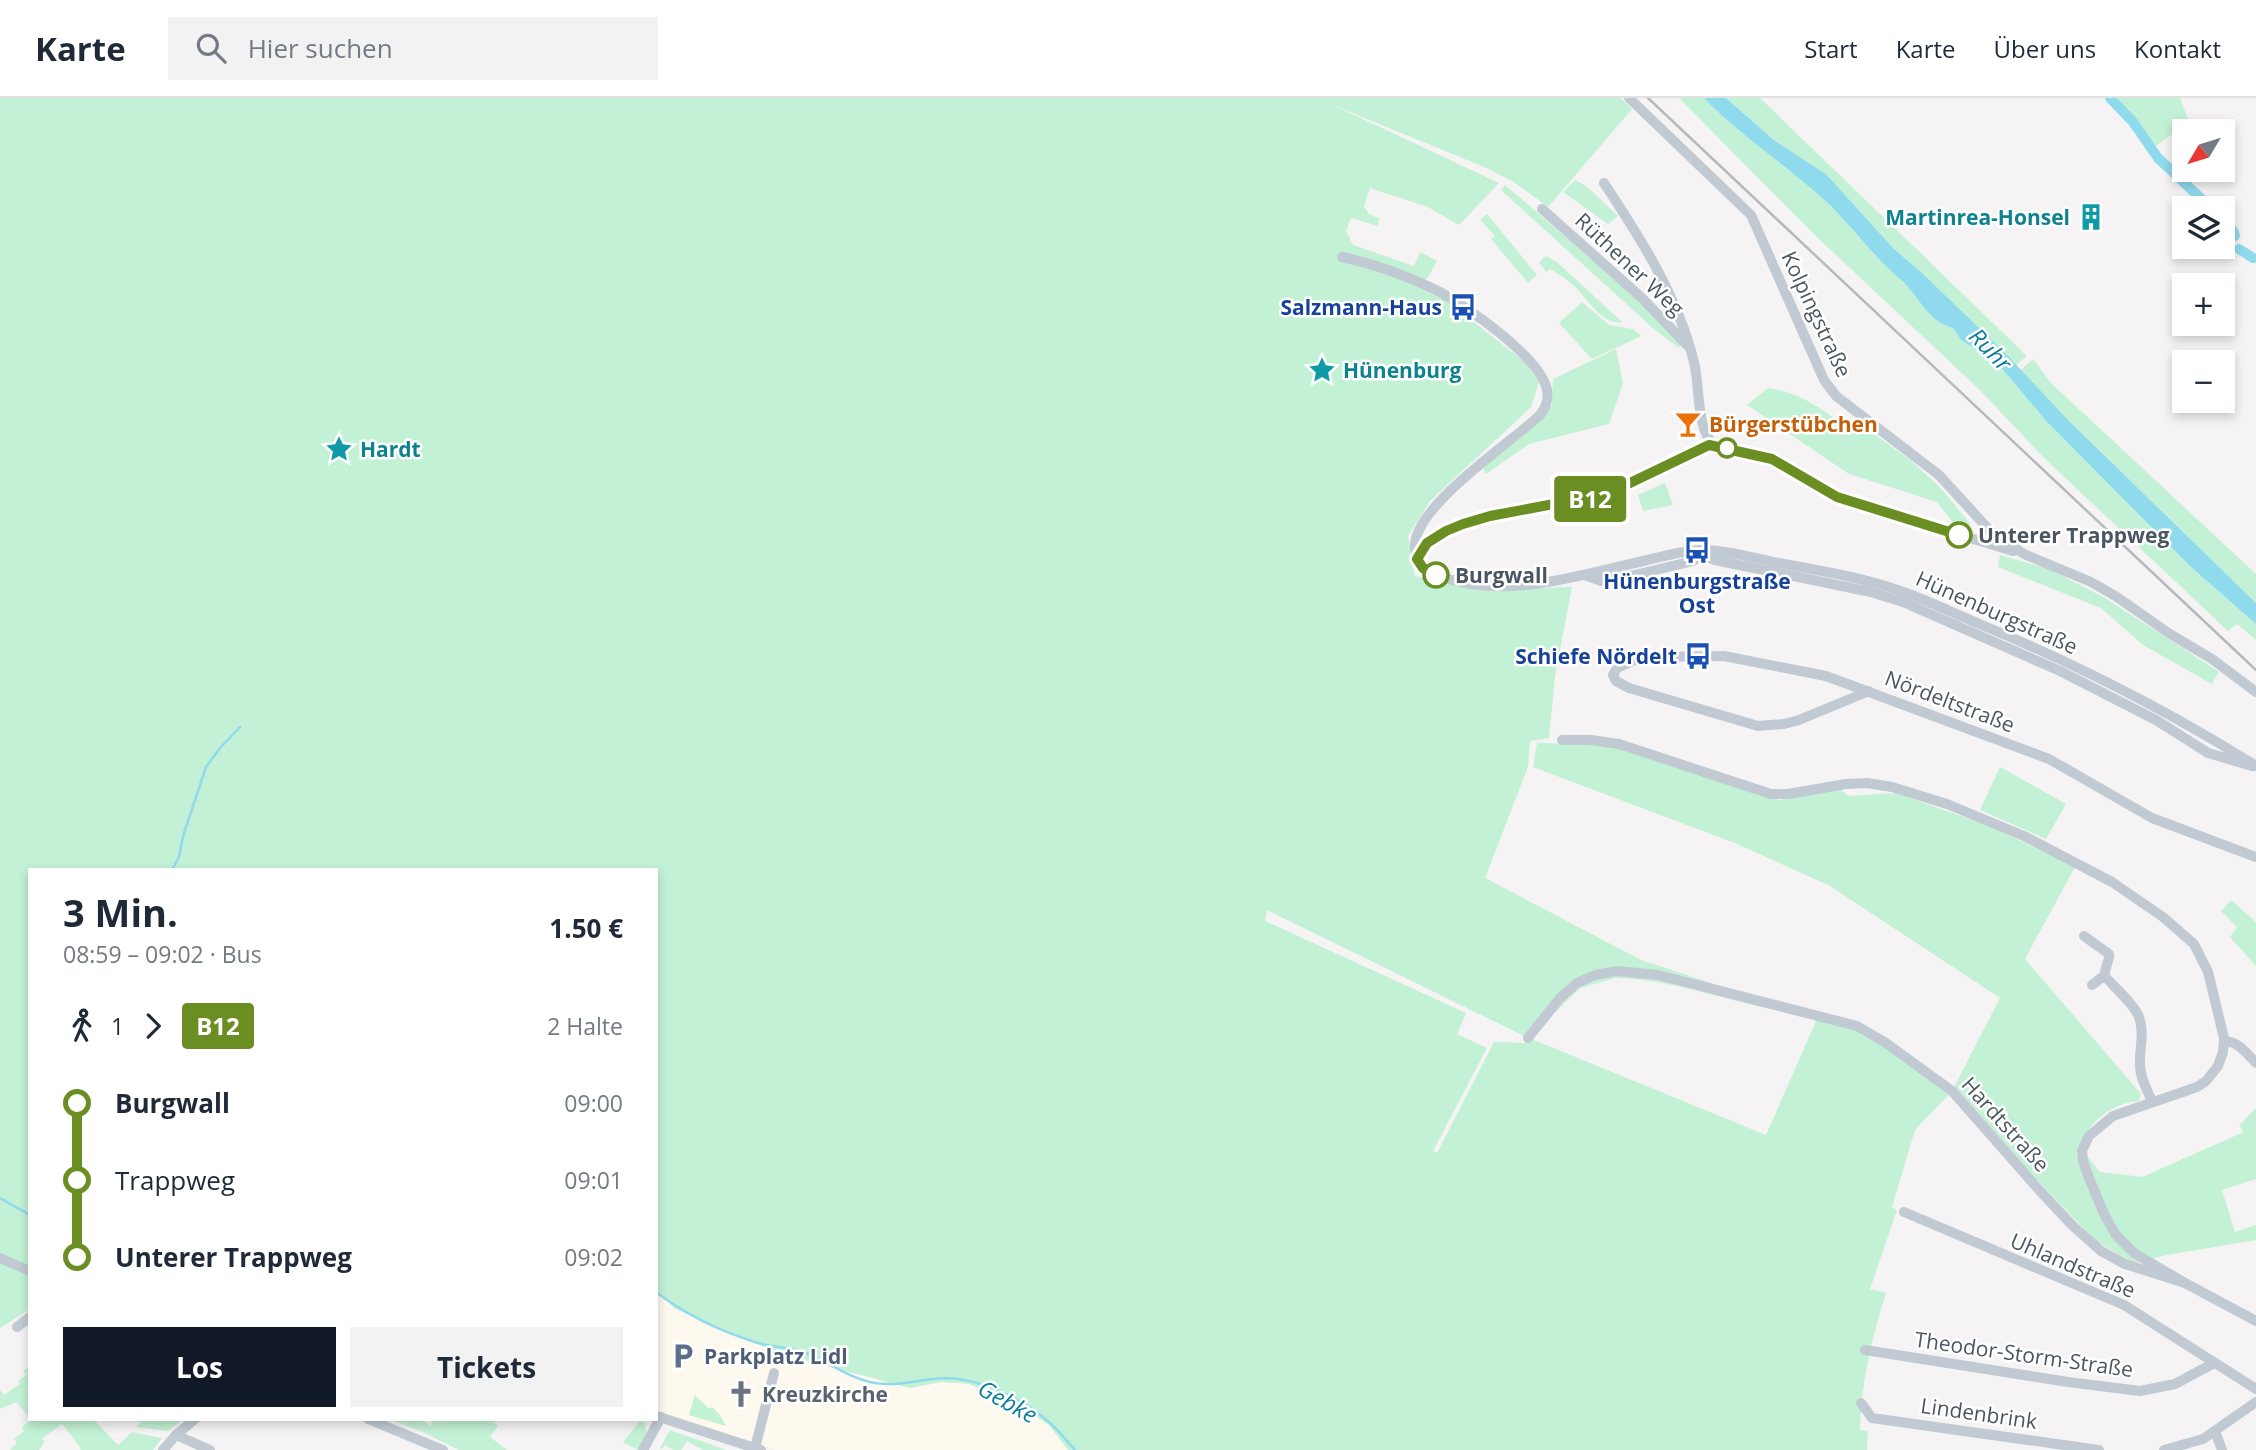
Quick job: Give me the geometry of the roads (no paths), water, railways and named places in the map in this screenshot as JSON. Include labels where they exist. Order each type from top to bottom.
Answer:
[{"type":"street","name":"Kolpingstraße","points":[[1629,98],[1751,215],[1830,390],[1939,475],[1993,534],[2024,554],[2100,587],[2212,659],[2256,692]]},
{"type":"street","points":[[1604,183],[1662,279],[1678,313],[1690,350],[1697,375],[1703,429],[1701,438],[1691,453]]},
{"type":"street","name":"Rüthener Weg","points":[[1542,209],[1642,298],[1673,328],[1690,350]]},
{"type":"street","points":[[1342,257],[1379,267],[1447,296],[1523,354],[1538,371],[1547,390],[1547,403],[1540,415],[1434,506],[1422,522],[1416,537],[1417,559]]},
{"type":"street","points":[[1703,429],[1714,445]]},
{"type":"street","points":[[1417,559],[1427,543],[1446,531],[1473,520],[1607,494],[1706,446],[1714,445],[1772,459],[1830,494],[1851,502],[2024,554]]},
{"type":"street","points":[[1416,537],[1420,543],[1427,543]]},
{"type":"street","points":[[1696,560],[1702,550],[1710,559]]},
{"type":"street","name":"Hünenburgstraße","points":[[1417,559],[1423,568],[1436,575],[1478,584],[1528,584],[1702,550],[1859,579],[1907,593],[2019,640],[2146,701],[2256,767]]},
{"type":"street","name":"Hünenburgstraße","points":[[1585,574],[1599,580],[1614,579],[1710,559],[1871,592],[1903,602],[2060,671],[2156,720],[2208,753],[2256,767]]},
{"type":"street","name":"Nördeltstraße","points":[[1870,691],[1799,720],[1758,726],[1629,688],[1613,677],[1614,671],[1625,664],[1662,656],[1724,656],[1811,672],[1870,691],[2049,760],[2152,818],[2256,857]]},
{"type":"street","points":[[1562,740],[1619,744],[1771,794],[1788,794],[1846,783],[1882,785],[1947,804],[2024,836],[2121,887],[2164,917],[2189,939],[2205,965],[2224,1042],[2220,1061],[2206,1081],[2193,1088],[2119,1113],[2099,1126],[2085,1142],[2082,1151],[2083,1161],[2105,1216],[2122,1242],[2134,1253],[2185,1283]]},
{"type":"street","points":[[2084,936],[2109,954],[2106,978],[2127,996],[2138,1013],[2142,1031],[2140,1069],[2152,1101]]},
{"type":"street","name":"Hardtstraße","points":[[1528,1038],[1560,998],[1577,983],[1595,975],[1617,971],[1658,975],[1857,1026],[1886,1043],[1952,1091],[2064,1217],[2101,1251],[2125,1264],[2185,1283],[2256,1321]]},
{"type":"street","points":[[2092,985],[2101,978],[2106,978]]},
{"type":"street","points":[[2224,1042],[2237,1044],[2256,1063]]},
{"type":"street","name":"Uhlandstraße","points":[[1904,1212],[2124,1305],[2256,1389]]},
{"type":"street","points":[[0,1258],[28,1269]]},
{"type":"street","points":[[17,1327],[28,1319]]},
{"type":"street","name":"Theodor-Storm-Straße","points":[[1866,1350],[2140,1391],[2175,1384],[2214,1363]]},
{"type":"street","points":[[658,1417],[758,1449],[774,1373]]},
{"type":"street","points":[[2164,1450],[2193,1443],[2215,1432],[2256,1402]]},
{"type":"street","name":"Lindenbrink","points":[[1861,1403],[1872,1418],[2099,1450]]},
{"type":"street","points":[[163,1450],[193,1421]]},
{"type":"street","points":[[374,1421],[443,1450]]},
{"type":"street","points":[[643,1450],[656,1421]]},
{"type":"street","points":[[2215,1432],[2222,1450]]},
{"type":"street","points":[[176,1435],[210,1450]]},
{"type":"water","name":"Ruhr","points":[[1704,98],[1726,98],[1775,141],[1826,174],[1893,248],[2008,356],[2068,420],[2256,603],[2256,624],[2191,567],[2048,423],[1999,365],[1961,340],[1953,328],[1936,320],[1907,285],[1881,262],[1830,205]]},
{"type":"waterway","points":[[2110,98],[2133,122],[2158,158],[2198,196]]},
{"type":"waterway","points":[[2239,249],[2253,258]]},
{"type":"waterway","points":[[173,868],[179,857],[183,836],[206,767],[240,727]]},
{"type":"waterway","name":"Gebke","points":[[0,1198],[28,1214]]},
{"type":"waterway","name":"Gebke","points":[[658,1293],[691,1315],[729,1333],[761,1344],[802,1352],[865,1381],[892,1384],[944,1378],[986,1386],[1014,1398],[1039,1414],[1057,1429],[1075,1450]]},
{"type":"railway","points":[[1648,98],[2256,670]]},
{"type":"place","name":"Martinrea-Honsel","points":[[2091,217]]},
{"type":"place","name":"Salzmann-Haus","points":[[1463,307]]},
{"type":"place","name":"Hünenburg","points":[[1322,370]]},
{"type":"place","name":"Bürgerstübchen","points":[[1688,424]]},
{"type":"place","name":"Hardt","points":[[339,449]]},
{"type":"place","name":"Unterer Trappweg","points":[[1959,535]]},
{"type":"place","name":"Hünenburgstraße Ost","points":[[1697,550]]},
{"type":"place","name":"Burgwall","points":[[1436,575]]},
{"type":"place","name":"Schiefe Nördelt","points":[[1698,656]]},
{"type":"place","name":"Parkplatz Lidl","points":[[683,1356]]},
{"type":"place","name":"Kreuzkirche","points":[[741,1394]]}]
